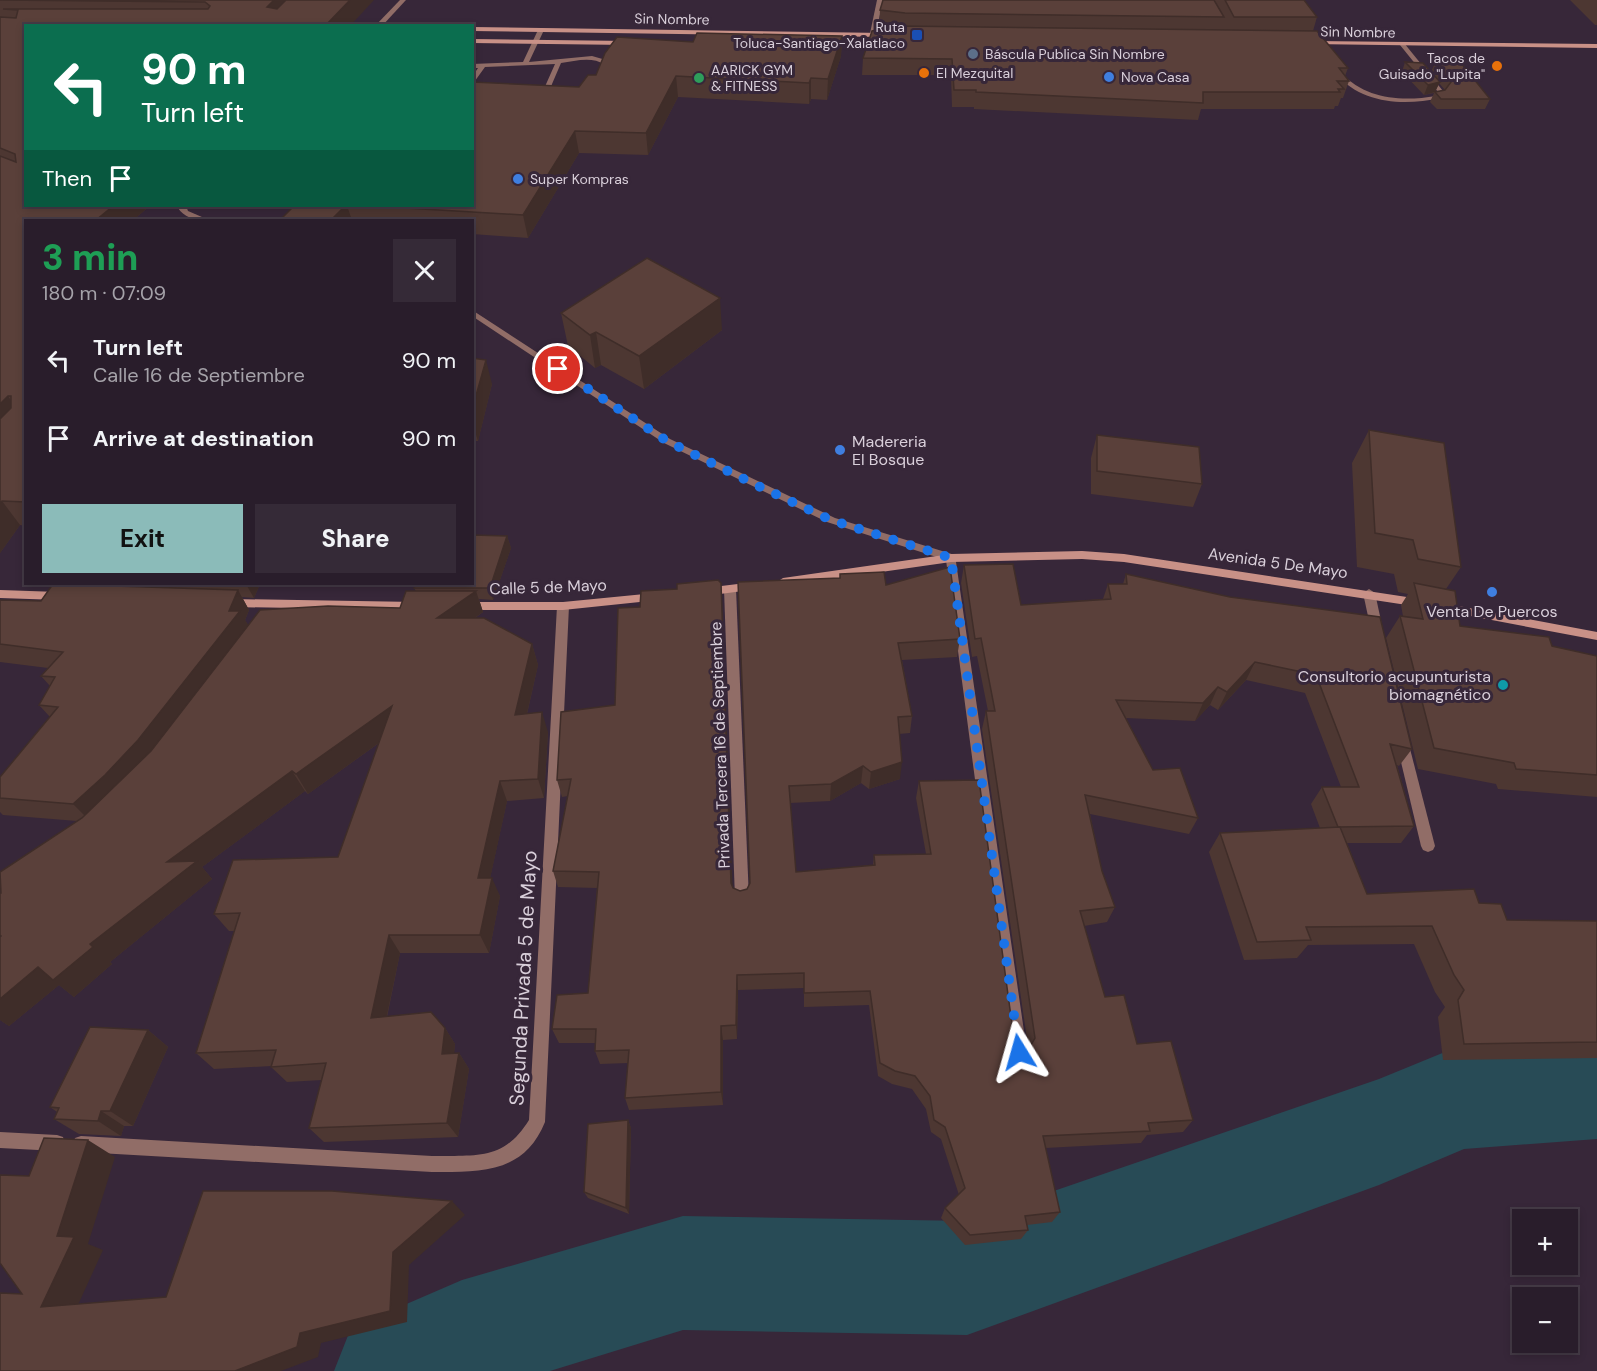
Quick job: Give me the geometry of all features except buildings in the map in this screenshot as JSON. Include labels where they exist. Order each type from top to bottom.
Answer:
[{"type":"main road","name":"Sin Nombre","points":[[474,29],[871,34],[892,38],[871,43]]},
{"type":"main road","name":"Sin Nombre","points":[[474,41],[639,43]]},
{"type":"main road","points":[[814,43],[871,43]]},
{"type":"main road","name":"Sin Nombre","points":[[1303,43],[1597,46]]},
{"type":"main road","name":"Avenida 5 De Mayo","points":[[951,558],[1082,555],[1124,558],[1369,593],[1597,636]]},
{"type":"main road","points":[[697,593],[951,558]]},
{"type":"main road","points":[[0,594],[68,597]]},
{"type":"main road","name":"Calle 5 de Mayo","points":[[457,606],[563,606],[663,596]]},
{"type":"main road","points":[[225,603],[278,610],[434,606]]},
{"type":"street","points":[[380,24],[403,0]]},
{"type":"street","points":[[871,43],[871,34],[880,0]]},
{"type":"street","points":[[525,64],[541,30]]},
{"type":"street","points":[[1314,43],[1321,51]]},
{"type":"street","points":[[1334,68],[1353,88],[1376,97],[1420,99],[1438,97],[1442,92],[1402,44]]},
{"type":"street","points":[[474,66],[603,60],[608,65],[599,84]]},
{"type":"street","points":[[546,91],[560,62]]},
{"type":"street","points":[[474,80],[483,65]]},
{"type":"street","points":[[182,207],[185,213],[202,219]]},
{"type":"street","points":[[474,313],[667,441],[831,520],[951,558],[1019,1052]]},
{"type":"street","name":"Privada Tercera 16 de Septiembre","points":[[730,589],[742,899]]},
{"type":"street","points":[[1369,593],[1380,648]]},
{"type":"street","name":"Segunda Privada 5 de Mayo","points":[[0,1140],[432,1164],[491,1161],[517,1151],[529,1138],[537,1122],[563,606]]},
{"type":"street","points":[[1398,725],[1428,846]]},
{"type":"waterway","points":[[394,1371],[462,1339],[683,1273],[967,1278],[1379,1132],[1462,1097],[1597,1088]]},
{"type":"place","name":"Ruta Toluca-Santiago-Xalatlaco","points":[[917,35]]},
{"type":"place","name":"Báscula Publica Sin Nombre","points":[[973,54]]},
{"type":"place","name":"Tacos de Guisado \"Lupita\"","points":[[1497,66]]},
{"type":"place","name":"El Mezquital","points":[[924,73]]},
{"type":"place","name":"Nova Casa","points":[[1109,77]]},
{"type":"place","name":"AARICK GYM & FITNESS","points":[[699,78]]},
{"type":"place","name":"Super Kompras","points":[[518,179]]},
{"type":"place","name":"Madereria El Bosque","points":[[840,450]]},
{"type":"place","name":"Venta De Puercos","points":[[1492,592]]},
{"type":"place","name":"Consultorio acupunturista biomagnético","points":[[1503,685]]},
{"type":"route","points":[[558,369],[667,441],[754,484],[831,520],[951,558],[1019,1052]]}]
